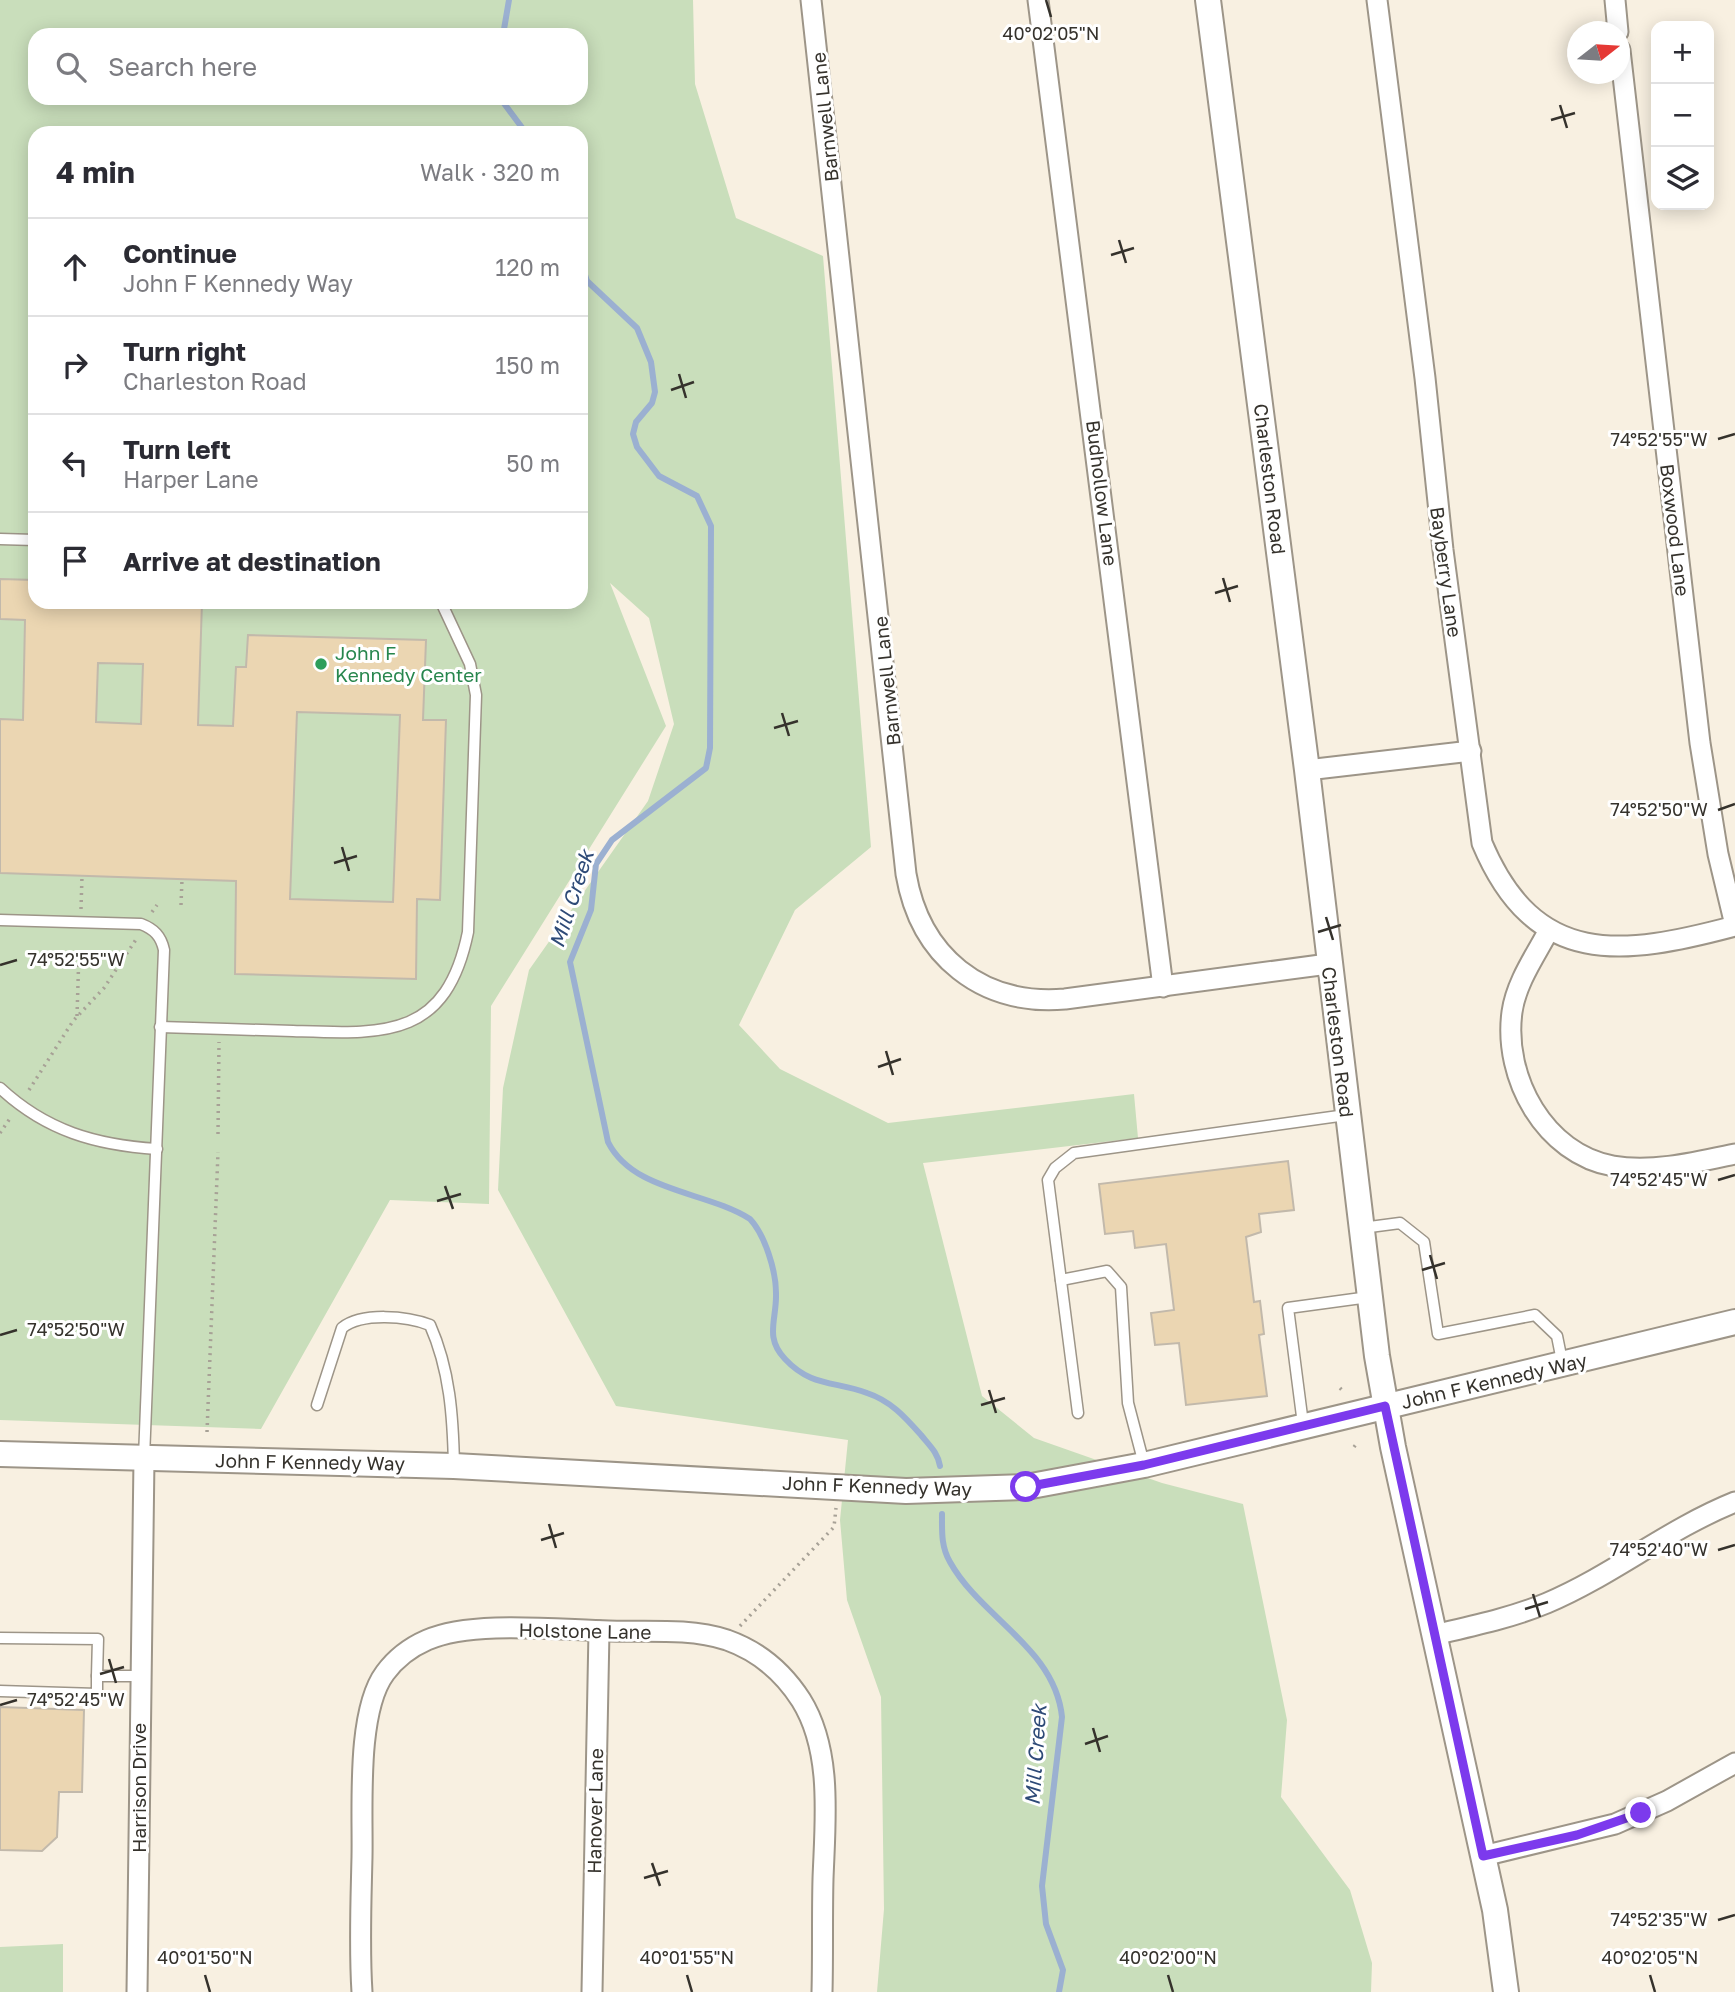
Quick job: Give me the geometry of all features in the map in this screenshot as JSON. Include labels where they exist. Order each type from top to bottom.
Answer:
[{"type":"street","name":"Barnwell Lane","points":[[811,0],[906,874],[914,910],[933,944],[946,958],[979,983],[1014,997],[1046,1001],[1328,964]]},
{"type":"street","name":"Budhollow Lane","points":[[1038,0],[1163,987]]},
{"type":"street","name":"Charleston Road","points":[[1208,0],[1385,1406],[1483,1856],[1506,1992]]},
{"type":"street","name":"Bayberry Lane","points":[[1377,0],[1480,834],[1493,869],[1517,903],[1549,930],[1574,942],[1635,947],[1735,925]]},
{"type":"street","points":[[1615,0],[1617,21]]},
{"type":"street","name":"Boxwood Lane","points":[[1623,84],[1700,743],[1718,854],[1735,925]]},
{"type":"street","points":[[1307,770],[1471,751]]},
{"type":"street","points":[[1549,930],[1520,987],[1512,1010],[1510,1034],[1519,1083],[1546,1128],[1566,1146],[1590,1160],[1615,1167],[1642,1168],[1735,1154]]},
{"type":"street","name":"John F Kennedy Way","points":[[0,1454],[454,1466],[930,1492],[1026,1487],[1144,1465],[1735,1322]]},
{"type":"street","name":"Harrison Drive","points":[[137,1992],[139,1676],[144,1459]]},
{"type":"street","points":[[1434,1635],[1546,1604],[1590,1582],[1689,1523],[1735,1502]]},
{"type":"street","name":"Holstone Lane","points":[[362,1992],[360,1938],[364,1761],[372,1696],[384,1674],[403,1653],[428,1639],[456,1633],[551,1628],[675,1633],[726,1640],[760,1657],[777,1671],[802,1701],[815,1729],[822,1759],[825,1818],[822,1992]]},
{"type":"street","name":"Hanover Lane","points":[[592,1992],[599,1631]]},
{"type":"street","points":[[1483,1856],[1615,1824],[1667,1801],[1735,1763]]},
{"type":"lane","points":[[0,539],[28,540]]},
{"type":"lane","points":[[160,1027],[380,1033],[422,1015],[443,994],[458,966],[468,932],[475,695],[470,664],[444,609]]},
{"type":"lane","points":[[0,920],[132,923],[149,928],[162,940],[164,950],[144,1459]]},
{"type":"lane","points":[[0,1088],[50,1123],[82,1138],[110,1146],[157,1149]]},
{"type":"lane","points":[[1078,1413],[1048,1180],[1055,1168],[1074,1153],[1347,1114]]},
{"type":"lane","points":[[1361,1228],[1400,1223],[1424,1242],[1438,1334],[1535,1315],[1557,1336],[1563,1364]]},
{"type":"lane","points":[[1061,1280],[1107,1271],[1121,1287],[1128,1403],[1144,1465]]},
{"type":"lane","points":[[1303,1426],[1288,1308],[1370,1297]]},
{"type":"lane","points":[[317,1405],[342,1328],[350,1321],[362,1318],[418,1320],[430,1325],[438,1345],[452,1407],[454,1466]]},
{"type":"lane","points":[[0,1638],[98,1639],[97,1694],[0,1691]]},
{"type":"lane","points":[[97,1676],[139,1676]]},
{"type":"path","points":[[81,910],[82,876]]},
{"type":"path","points":[[181,879],[181,905]]},
{"type":"path","points":[[151,914],[158,905]]},
{"type":"path","points":[[29,1090],[78,1017],[104,988],[137,937]]},
{"type":"path","points":[[78,1017],[79,951]]},
{"type":"path","points":[[218,1134],[219,1040]]},
{"type":"path","points":[[0,1133],[11,1116]]},
{"type":"path","points":[[207,1432],[218,1152]]},
{"type":"path","points":[[726,1640],[834,1527],[836,1508]]},
{"type":"green space","points":[[0,0],[693,0],[695,84],[736,218],[823,256],[871,847],[795,910],[739,1025],[780,1069],[888,1123],[1134,1094],[1138,1138],[923,1163],[982,1396],[1034,1438],[1162,1483],[1243,1504],[1287,1720],[1281,1797],[1350,1890],[1372,1963],[1371,1992],[877,1992],[884,1909],[881,1697],[847,1600],[840,1520],[848,1440],[616,1406],[498,1190],[503,1088],[529,970],[648,801],[674,724],[649,618],[610,583],[666,726],[491,1006],[489,1204],[390,1200],[261,1429],[0,1420]]},
{"type":"green space","points":[[63,1944],[63,1992],[0,1992],[0,1947]]},
{"type":"building","points":[[0,579],[28,580],[28,609],[202,609],[198,725],[233,726],[236,667],[246,667],[248,635],[426,640],[423,720],[446,720],[440,900],[417,899],[416,979],[235,974],[236,881],[0,873],[0,719],[23,720],[25,620],[0,619]],"holes":[[[98,663],[143,664],[141,724],[96,722]],[[297,712],[400,715],[393,902],[290,899]]]},
{"type":"building","points":[[1288,1161],[1294,1210],[1259,1214],[1261,1232],[1246,1237],[1254,1302],[1260,1301],[1264,1334],[1259,1335],[1267,1396],[1186,1405],[1179,1343],[1155,1345],[1151,1313],[1174,1310],[1166,1244],[1135,1248],[1133,1231],[1105,1234],[1099,1184]]},
{"type":"building","points":[[0,1707],[84,1710],[82,1792],[59,1792],[57,1837],[42,1851],[0,1850]]},
{"type":"waterway","name":"Mill Creek","points":[[504,28],[509,0]]},
{"type":"waterway","name":"Mill Creek","points":[[505,105],[521,126]]},
{"type":"waterway","name":"Mill Creek","points":[[588,282],[637,328],[651,362],[655,392],[652,403],[636,422],[633,434],[637,447],[659,476],[697,496],[711,526],[710,748],[706,768],[612,840],[596,864],[591,910],[570,962],[608,1142],[619,1159],[652,1181],[713,1202],[750,1219],[769,1254],[776,1293],[773,1336],[785,1359],[814,1379],[876,1396],[890,1405],[930,1446],[940,1466]]},
{"type":"waterway","name":"Mill Creek","points":[[942,1514],[942,1533],[950,1562],[963,1582],[1032,1652],[1056,1693],[1062,1717],[1042,1886],[1046,1924],[1063,1970],[1059,1992]]},
{"type":"place","name":"John F Kennedy Center","points":[[321,664]]},
{"type":"route","points":[[1026,1487],[1144,1465],[1385,1406],[1483,1856],[1577,1835],[1641,1813]]}]
